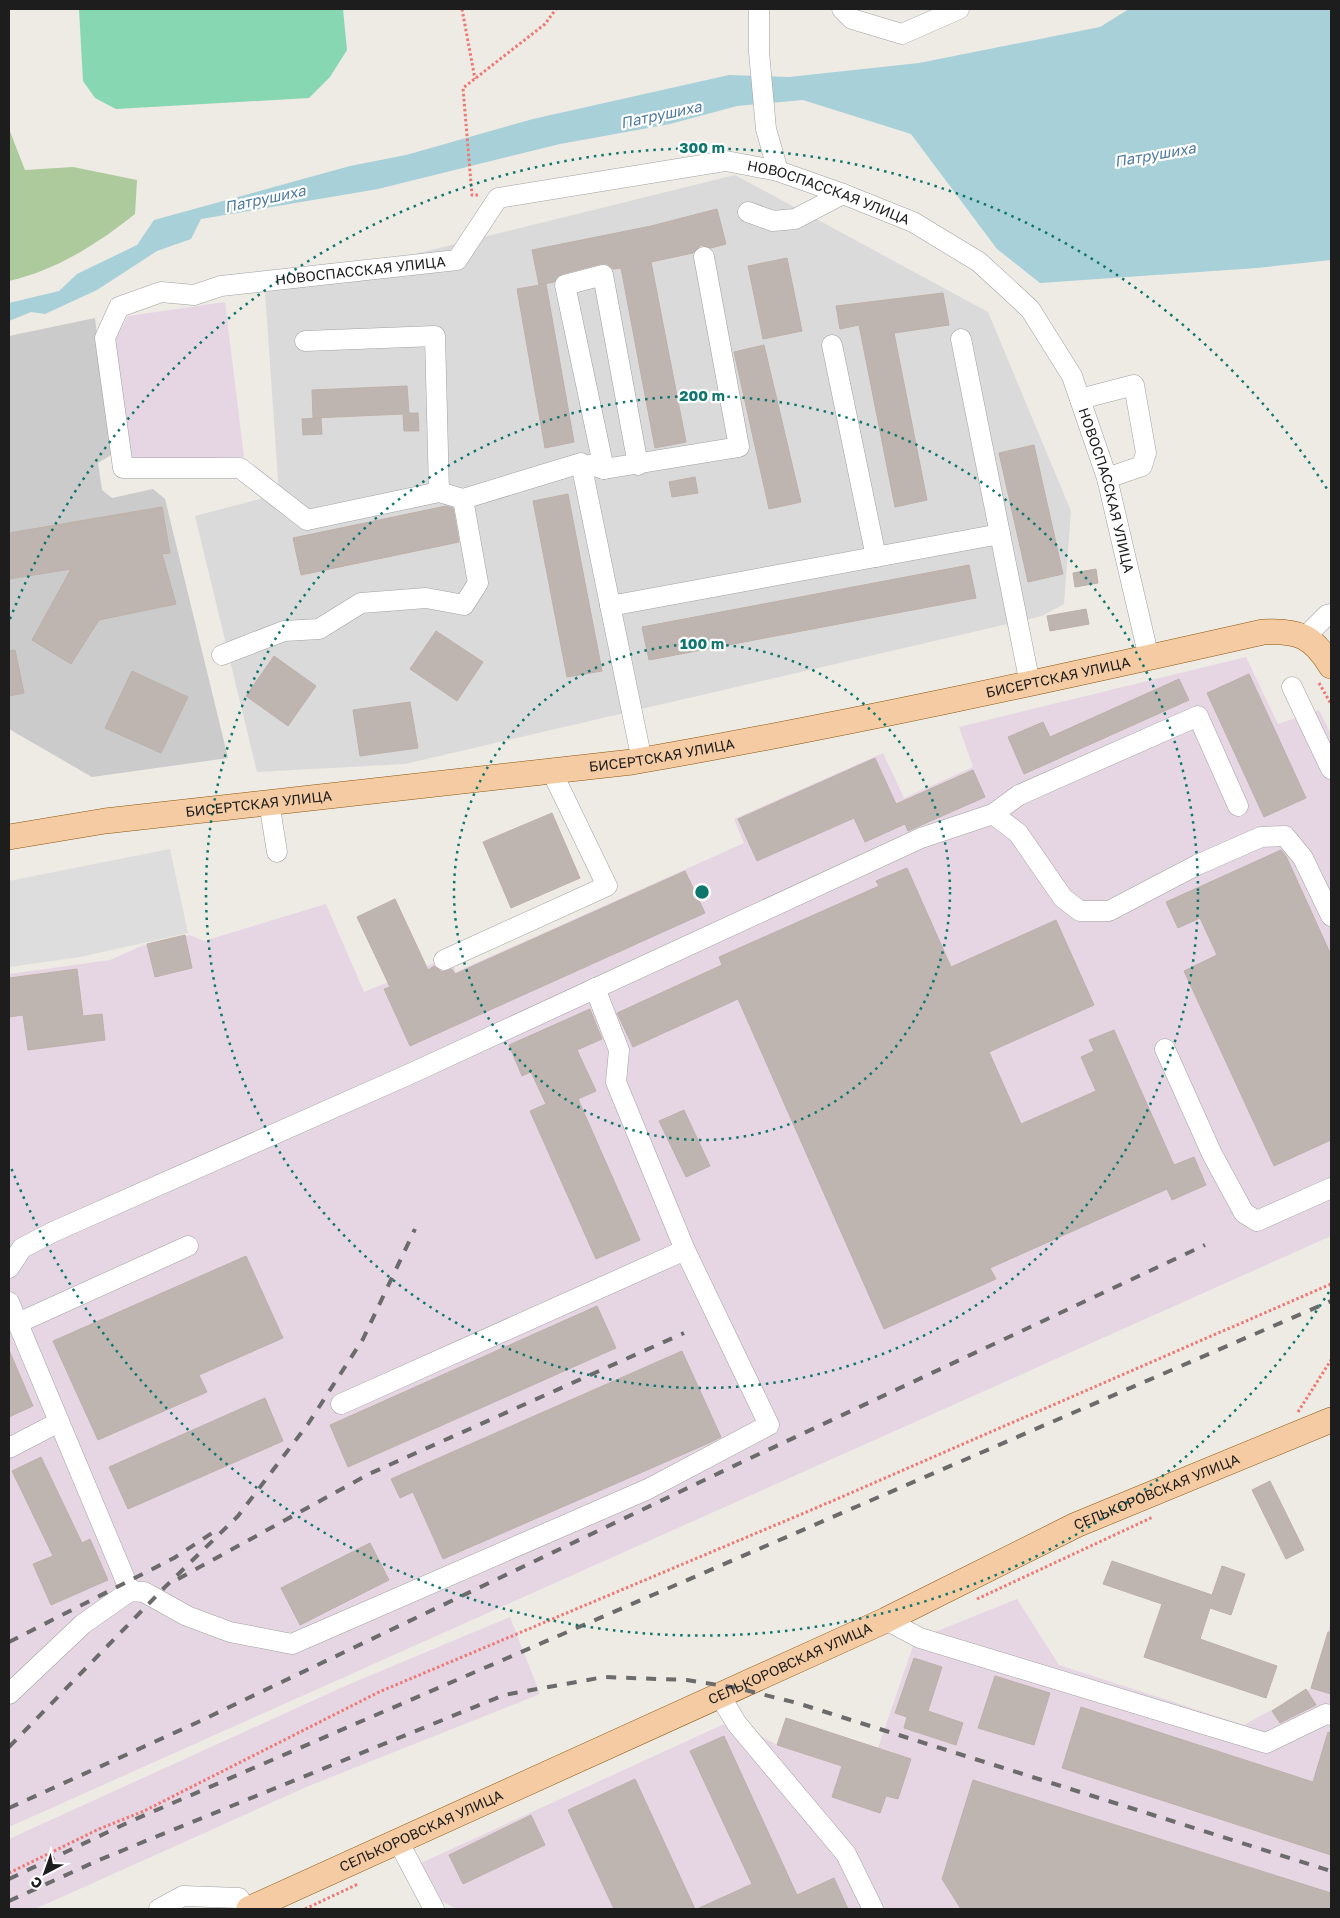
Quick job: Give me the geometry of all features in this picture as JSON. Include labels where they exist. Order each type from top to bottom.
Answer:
[{"type":"main road","name":"БИСЕРТСКАЯ УЛИЦА","points":[[9,837],[105,822],[269,802],[642,760],[716,748],[1030,684],[1263,632],[1285,630],[1306,636]]},
{"type":"main road","points":[[1306,636],[1325,655],[1324,674]]},
{"type":"main road","name":"СЕЛЬКОРОВСКАЯ УЛИЦА","points":[[249,1909],[886,1620],[1076,1525],[1331,1420]]},
{"type":"street","points":[[759,9],[759,52],[766,129],[778,171]]},
{"type":"street","points":[[842,9],[852,19],[902,34],[959,9]]},
{"type":"street","name":"НОВОСПАССКАЯ УЛИЦА","points":[[439,492],[307,520],[240,468],[123,468],[105,338],[119,307],[161,292],[194,295],[221,286],[457,260],[498,198],[726,161],[778,171],[844,194],[913,222],[979,262],[1030,309],[1072,376],[1107,478],[1149,658]]},
{"type":"street","points":[[748,212],[773,221],[795,219],[844,194]]},
{"type":"street","points":[[305,341],[435,336],[439,492],[462,499],[581,463],[604,469],[638,465],[739,447],[704,257]]},
{"type":"street","points":[[604,469],[565,285],[603,275],[638,465]]},
{"type":"street","points":[[961,339],[1030,684]]},
{"type":"street","points":[[832,345],[876,557]]},
{"type":"street","points":[[1080,399],[1134,385],[1146,453],[1142,466],[1107,478]]},
{"type":"street","points":[[581,463],[642,760]]},
{"type":"street","points":[[222,655],[284,631],[319,629],[361,603],[426,598],[464,605],[478,583],[462,499]]},
{"type":"street","points":[[610,606],[1000,534]]},
{"type":"street","points":[[1306,636],[1331,614]]},
{"type":"street","points":[[1292,687],[1331,769]]},
{"type":"street","points":[[9,1268],[22,1248],[52,1232],[403,1077],[921,838],[993,814],[1018,795],[1198,716],[1238,806]]},
{"type":"street","points":[[444,960],[607,886],[551,770]]},
{"type":"street","points":[[269,802],[277,852]]},
{"type":"street","points":[[993,814],[1018,833],[1063,898],[1080,911],[1109,911],[1197,865],[1261,837],[1285,836],[1303,858],[1331,916]]},
{"type":"street","points":[[9,1694],[83,1624],[130,1591],[144,1592],[187,1616],[230,1632],[292,1644],[648,1489],[769,1425],[685,1250],[616,1082],[619,1050],[596,988]]},
{"type":"street","points":[[1164,1049],[1212,1154],[1244,1213],[1257,1221],[1331,1188]]},
{"type":"street","points":[[18,1323],[188,1246]]},
{"type":"street","points":[[341,1404],[685,1250]]},
{"type":"street","points":[[9,1302],[130,1591]]},
{"type":"street","points":[[9,1448],[59,1422]]},
{"type":"street","points":[[886,1620],[920,1638],[1266,1743],[1326,1714],[1331,1715]]},
{"type":"street","points":[[720,1696],[737,1724],[846,1854],[873,1909]]},
{"type":"street","points":[[398,1840],[434,1909]]},
{"type":"street","points":[[159,1909],[183,1896],[239,1898],[245,1909]]},
{"type":"path","points":[[462,9],[476,79]]},
{"type":"path","points":[[472,195],[463,88],[545,24],[556,9]]},
{"type":"path","points":[[1324,674],[1331,704]]},
{"type":"path","points":[[9,1873],[99,1829],[144,1811],[379,1692],[816,1508],[1331,1284]]},
{"type":"shaded area","points":[[735,175],[988,312],[1071,511],[1064,604],[1042,616],[405,764],[257,772],[195,516],[279,494],[265,291]]},
{"type":"shaded area","points":[[225,302],[244,457],[131,460],[115,340],[128,316]]},
{"type":"shaded area","points":[[95,318],[111,455],[98,463],[102,490],[112,498],[153,489],[165,499],[228,758],[92,777],[9,729],[9,336]]},
{"type":"shaded area","points":[[1246,657],[1278,724],[1319,710],[1331,734],[1331,1236],[9,1827],[9,974],[110,960],[144,945],[190,935],[204,941],[326,904],[364,992],[449,957],[456,972],[744,843],[734,819],[883,753],[904,798],[973,767],[959,727]]},
{"type":"shaded area","points":[[170,849],[188,933],[80,957],[9,967],[9,881]]},
{"type":"shaded area","points":[[1017,1599],[1059,1665],[1244,1725],[1311,1688],[1331,1622],[1331,1909],[456,1909],[442,1901],[421,1863],[724,1724],[757,1734],[777,1745],[786,1718],[878,1748],[915,1640]]},
{"type":"shaded area","points":[[510,1617],[540,1694],[311,1785],[35,1909],[9,1909],[9,1839],[345,1686]]},
{"type":"green space","points":[[79,9],[343,9],[347,50],[330,77],[309,98],[116,109],[95,98],[83,81]]},
{"type":"green space","points":[[9,129],[25,170],[73,167],[137,180],[135,214],[106,236],[76,255],[44,270],[9,281]]},
{"type":"water","name":"Патрушиха","points":[[1129,9],[1331,9],[1331,260],[1257,268],[1040,283],[997,249],[911,134],[803,100],[737,106],[670,124],[560,144],[378,189],[201,219],[191,239],[157,251],[97,290],[45,314],[31,312],[9,321],[9,303],[59,291],[77,274],[137,245],[154,220],[350,166],[406,155],[533,119],[729,75],[789,77],[919,63],[1100,27]]},
{"type":"building","points":[[717,209],[726,244],[711,248],[701,245],[693,253],[651,262],[686,442],[655,448],[621,268],[613,269],[607,264],[600,264],[562,274],[554,282],[539,285],[532,250],[651,226]]},
{"type":"building","points":[[787,258],[802,331],[763,339],[748,266]]},
{"type":"building","points":[[546,284],[574,442],[545,448],[517,289]]},
{"type":"building","points":[[943,293],[949,325],[894,333],[927,500],[895,507],[859,325],[840,329],[836,306]]},
{"type":"building","points":[[764,345],[801,502],[769,509],[734,352]]},
{"type":"building","points":[[407,386],[409,413],[418,413],[419,431],[404,431],[403,414],[313,418],[312,390]]},
{"type":"building","points":[[321,418],[322,434],[303,435],[302,419]]},
{"type":"building","points":[[1034,445],[1063,574],[1028,582],[999,453]]},
{"type":"building","points":[[695,477],[698,493],[672,497],[669,482]]},
{"type":"building","points":[[568,494],[602,671],[567,677],[533,501]]},
{"type":"building","points":[[446,506],[453,508],[459,542],[301,575],[293,538]]},
{"type":"building","points":[[162,507],[170,553],[162,554],[176,604],[99,620],[71,664],[32,640],[71,569],[9,579],[9,533]]},
{"type":"building","points":[[969,565],[976,598],[649,660],[642,627]]},
{"type":"building","points":[[1096,569],[1098,583],[1075,587],[1073,573]]},
{"type":"building","points":[[1086,609],[1089,624],[1050,631],[1047,616]]},
{"type":"building","points":[[436,631],[483,662],[457,701],[410,669]]},
{"type":"building","points":[[15,650],[24,693],[9,696],[9,651]]},
{"type":"building","points":[[274,656],[316,686],[288,726],[246,696]]},
{"type":"building","points":[[132,671],[188,697],[161,753],[105,728]]},
{"type":"building","points":[[1249,674],[1306,798],[1264,817],[1207,693]]},
{"type":"building","points":[[1179,679],[1189,700],[1024,774],[1008,737],[1043,722],[1050,737]]},
{"type":"building","points":[[410,702],[418,748],[360,756],[353,710]]},
{"type":"building","points":[[875,758],[896,804],[973,770],[985,797],[908,831],[905,824],[865,842],[854,818],[757,861],[738,819]]},
{"type":"building","points":[[552,813],[580,878],[511,908],[483,842]]},
{"type":"building","points":[[1281,850],[1286,856],[1331,955],[1331,1140],[1274,1166],[1184,971],[1217,955],[1200,918],[1178,928],[1166,902]]},
{"type":"building","points":[[907,868],[951,967],[1056,920],[1094,1005],[989,1052],[1021,1124],[1096,1091],[1081,1057],[1094,1051],[1089,1040],[1114,1030],[1174,1165],[1194,1157],[1206,1185],[1172,1200],[1167,1189],[990,1268],[996,1279],[884,1329],[738,999],[633,1047],[617,1013],[722,965],[719,957],[879,886],[876,881]]},
{"type":"building","points":[[685,871],[705,913],[410,1046],[384,989],[390,987],[357,917],[395,899],[428,970],[434,966],[442,972],[452,969],[455,974]]},
{"type":"building","points":[[185,935],[192,968],[155,977],[147,944]]},
{"type":"building","points":[[77,969],[83,1016],[102,1014],[105,1040],[28,1050],[23,1015],[9,1017],[9,978]]},
{"type":"building","points":[[590,1009],[602,1039],[577,1050],[596,1091],[578,1099],[640,1240],[596,1259],[530,1111],[546,1104],[531,1072],[522,1076],[509,1045]]},
{"type":"building","points":[[684,1110],[710,1166],[686,1177],[659,1121]]},
{"type":"building","points":[[246,1256],[283,1338],[199,1375],[207,1392],[98,1440],[53,1341]]},
{"type":"building","points":[[597,1306],[616,1348],[348,1467],[330,1425]]},
{"type":"building","points":[[9,1350],[33,1406],[9,1417]]},
{"type":"building","points":[[682,1351],[721,1437],[443,1559],[413,1492],[400,1498],[391,1479]]},
{"type":"building","points":[[265,1398],[283,1441],[128,1509],[109,1467]]},
{"type":"building","points":[[41,1457],[82,1543],[90,1539],[108,1580],[51,1605],[33,1564],[53,1556],[12,1471]]},
{"type":"building","points":[[1270,1481],[1304,1550],[1286,1559],[1252,1490]]},
{"type":"building","points":[[370,1543],[389,1580],[300,1625],[281,1588]]},
{"type":"building","points":[[1112,1561],[1212,1595],[1222,1566],[1245,1574],[1231,1615],[1210,1608],[1200,1639],[1277,1666],[1266,1698],[1144,1657],[1162,1604],[1103,1584]]},
{"type":"building","points":[[1328,1632],[1331,1632],[1331,1694],[1311,1688]]},
{"type":"building","points":[[914,1658],[942,1667],[928,1711],[963,1723],[956,1745],[904,1728],[907,1717],[895,1713]]},
{"type":"building","points":[[995,1676],[1050,1693],[1034,1745],[978,1728]]},
{"type":"building","points":[[1306,1689],[1316,1705],[1280,1723],[1272,1711]]},
{"type":"building","points":[[1081,1707],[1313,1782],[1328,1732],[1331,1733],[1331,1855],[1062,1768]]},
{"type":"building","points":[[786,1718],[911,1759],[898,1799],[886,1796],[880,1813],[832,1797],[842,1766],[777,1745]]},
{"type":"building","points":[[724,1736],[797,1895],[834,1878],[848,1909],[697,1909],[752,1884],[690,1751]]},
{"type":"building","points":[[635,1779],[695,1909],[614,1909],[568,1810]]},
{"type":"building","points":[[973,1780],[1331,1893],[1331,1909],[961,1909],[942,1879]]},
{"type":"building","points":[[531,1815],[545,1845],[463,1884],[449,1855]]},
{"type":"railway","points":[[9,1747],[165,1587],[238,1516],[308,1424],[363,1339],[415,1229]]},
{"type":"railway","points":[[9,1808],[196,1723],[740,1463],[1205,1245]]},
{"type":"railway","points":[[9,1879],[129,1822],[1331,1301]]},
{"type":"railway","points":[[178,1579],[369,1474],[684,1333]]},
{"type":"railway","points":[[9,1642],[174,1558],[215,1531]]},
{"type":"railway","points":[[9,1901],[99,1860],[504,1695],[604,1677],[687,1680],[737,1688],[797,1703],[1331,1871]]}]
